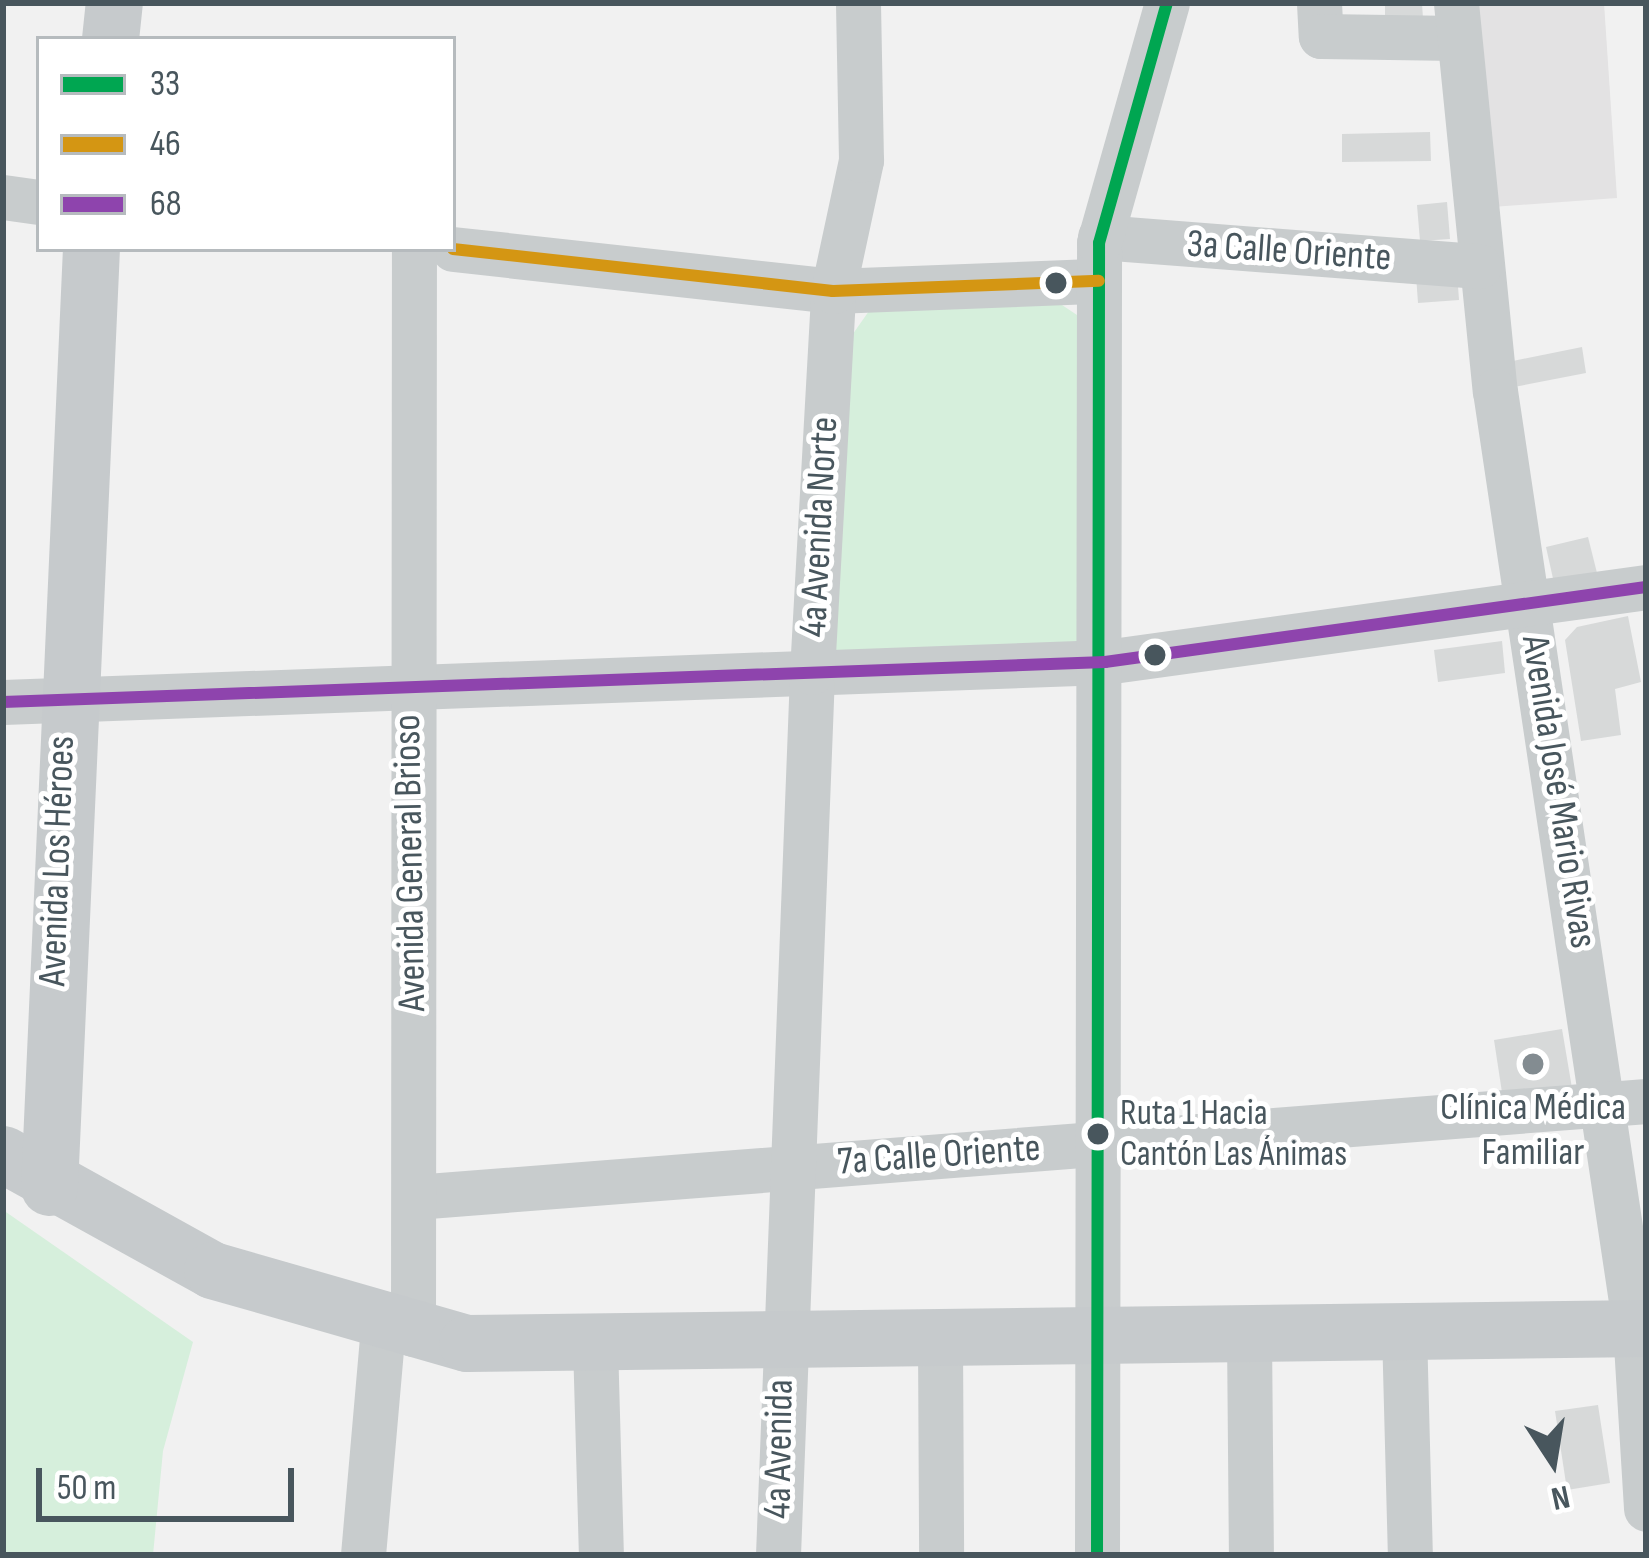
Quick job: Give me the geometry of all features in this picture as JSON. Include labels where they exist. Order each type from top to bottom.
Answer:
[{"type":"main road","points":[[110,36],[114,3]]},
{"type":"main road","name":"Avenida Los Héroes","points":[[49,1186],[63,702],[91,252]]},
{"type":"main road","points":[[3,1154],[49,1186],[212,1270],[398,1330],[595,1343],[1640,1328]]},
{"type":"street","name":"4a Avenida Norte","points":[[783,1342],[787,1166],[833,291],[861,160],[858,3]]},
{"type":"street","points":[[1097,1555],[1105,662],[1099,259],[1167,3]]},
{"type":"street","points":[[1319,3],[1322,36],[1456,21]]},
{"type":"street","name":"Avenida José Mario Rivas","points":[[1456,21],[1479,266],[1531,610],[1626,1104],[1646,1509]]},
{"type":"street","points":[[3,197],[36,202]]},
{"type":"street","name":"3a Calle Oriente","points":[[456,249],[833,291],[1099,259],[1479,266]]},
{"type":"street","name":"Avenida General Brioso","points":[[363,1555],[415,1197],[408,694],[414,252]]},
{"type":"street","points":[[3,702],[408,694],[1105,662],[1531,610],[1646,587]]},
{"type":"street","name":"7a Calle Oriente","points":[[415,1197],[1626,1104]]},
{"type":"street","points":[[1403,1330],[1410,1555]]},
{"type":"street","points":[[1250,1334],[1251,1555]]},
{"type":"street","points":[[940,1340],[941,1555]]},
{"type":"street","name":"4a Avenida","points":[[778,1555],[783,1342]]},
{"type":"street","points":[[595,1343],[601,1555]]},
{"type":"shaded area","points":[[1478,3],[1604,3],[1617,198],[1492,207]]},
{"type":"green space","points":[[1056,301],[1077,315],[1082,644],[824,658],[843,348],[869,311]]},
{"type":"green space","points":[[3,1210],[193,1342],[163,1451],[153,1555],[3,1555]]},
{"type":"building","points":[[1385,3],[1422,3],[1423,19],[1385,19]]},
{"type":"building","points":[[1430,132],[1431,161],[1342,162],[1342,134]]},
{"type":"building","points":[[1447,202],[1450,239],[1420,241],[1417,205]]},
{"type":"building","points":[[1457,272],[1459,300],[1418,303],[1416,275]]},
{"type":"building","points":[[1582,347],[1586,373],[1514,387],[1508,362]]},
{"type":"building","points":[[1588,537],[1597,573],[1554,583],[1546,547]]},
{"type":"building","points":[[1628,616],[1641,682],[1615,689],[1621,735],[1581,741],[1565,640],[1577,627]]},
{"type":"building","points":[[1502,641],[1505,673],[1438,682],[1434,650]]},
{"type":"building","name":"Clínica Médica Familiar","points":[[1562,1029],[1572,1088],[1503,1099],[1494,1040]]},
{"type":"building","points":[[1598,1405],[1610,1483],[1567,1490],[1555,1411]]},
{"type":"transit line","name":"33","points":[[1097,1555],[1099,243],[1167,3]]},
{"type":"transit line","name":"46","points":[[456,249],[833,291],[1099,281]]},
{"type":"transit line","name":"68","points":[[3,702],[1105,662],[1646,587]]},
{"type":"place","name":"Clínica Médica Familiar","points":[[1533,1064]]},
{"type":"place","name":"Ruta 1 Hacia Cantón Las Ánimas","points":[[1098,1134]]}]
